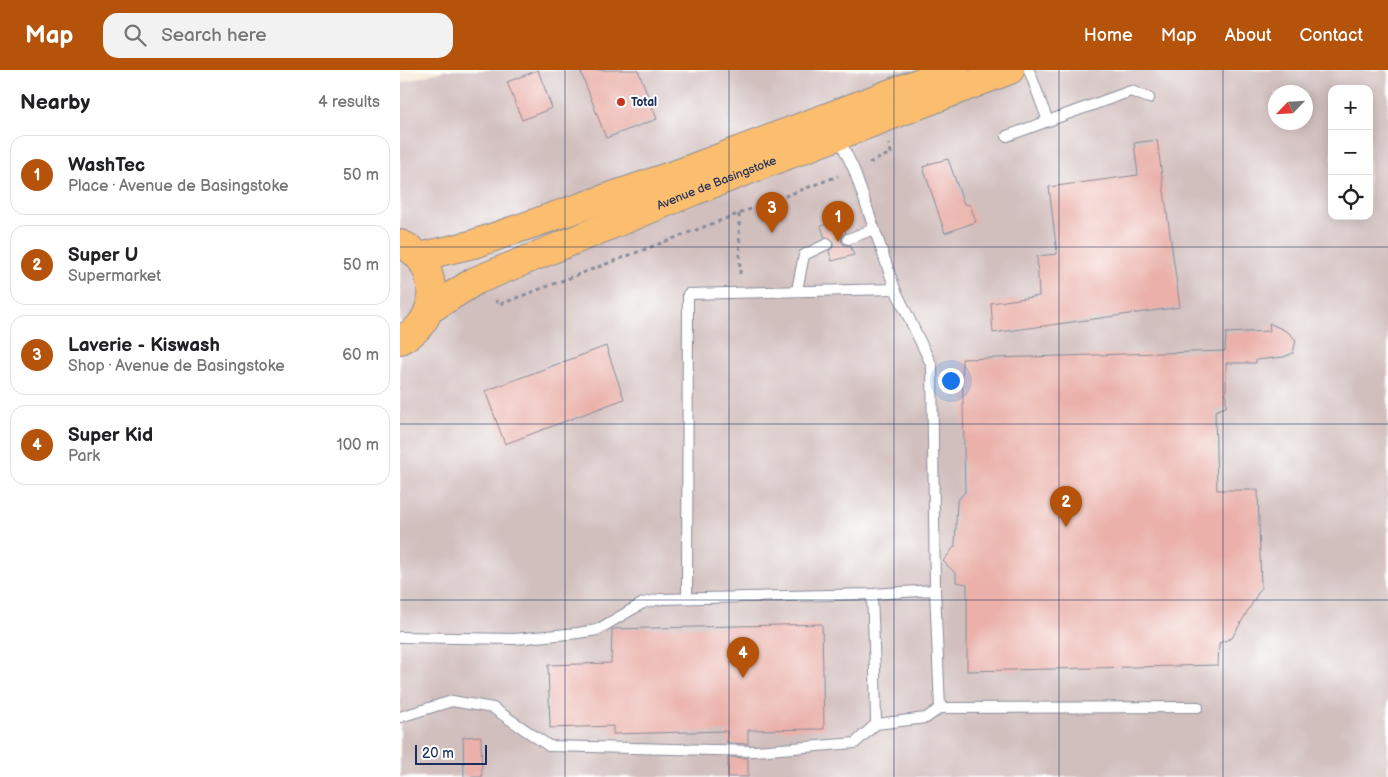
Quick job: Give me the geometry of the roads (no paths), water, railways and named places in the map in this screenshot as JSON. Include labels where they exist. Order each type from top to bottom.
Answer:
[{"type":"main road","name":"Avenue de Basingstoke","points":[[409,251],[474,244],[682,172],[956,70]]},
{"type":"main road","name":"Avenue de Basingstoke","points":[[429,310],[486,276],[694,191],[1010,70]]},
{"type":"main road","points":[[400,340],[413,333],[422,322],[429,310],[432,296],[431,282],[426,269],[409,251]]},
{"type":"lane","points":[[1029,70],[1048,121]]},
{"type":"lane","points":[[1007,136],[1131,91],[1149,98]]},
{"type":"lane","points":[[838,136],[854,170],[896,289],[932,366],[935,590],[940,708]]},
{"type":"lane","points":[[848,239],[874,229]]},
{"type":"lane","points":[[797,290],[804,255],[827,244]]},
{"type":"lane","points":[[687,597],[688,294],[896,289]]},
{"type":"lane","points":[[400,638],[515,639],[578,633],[597,630],[643,603],[661,598],[872,594],[935,590]]},
{"type":"lane","points":[[872,594],[876,724]]},
{"type":"lane","points":[[400,717],[452,700],[493,708],[549,746],[755,751],[855,743],[876,724],[926,718],[940,708],[1198,707]]},
{"type":"place","name":"Total","points":[[621,102]]},
{"type":"place","name":"Laverie - Kiswash","points":[[772,233]]},
{"type":"place","name":"WashTec","points":[[838,242]]},
{"type":"place","name":"Super U","points":[[1066,527]]},
{"type":"place","name":"Super Kid","points":[[743,678]]}]
